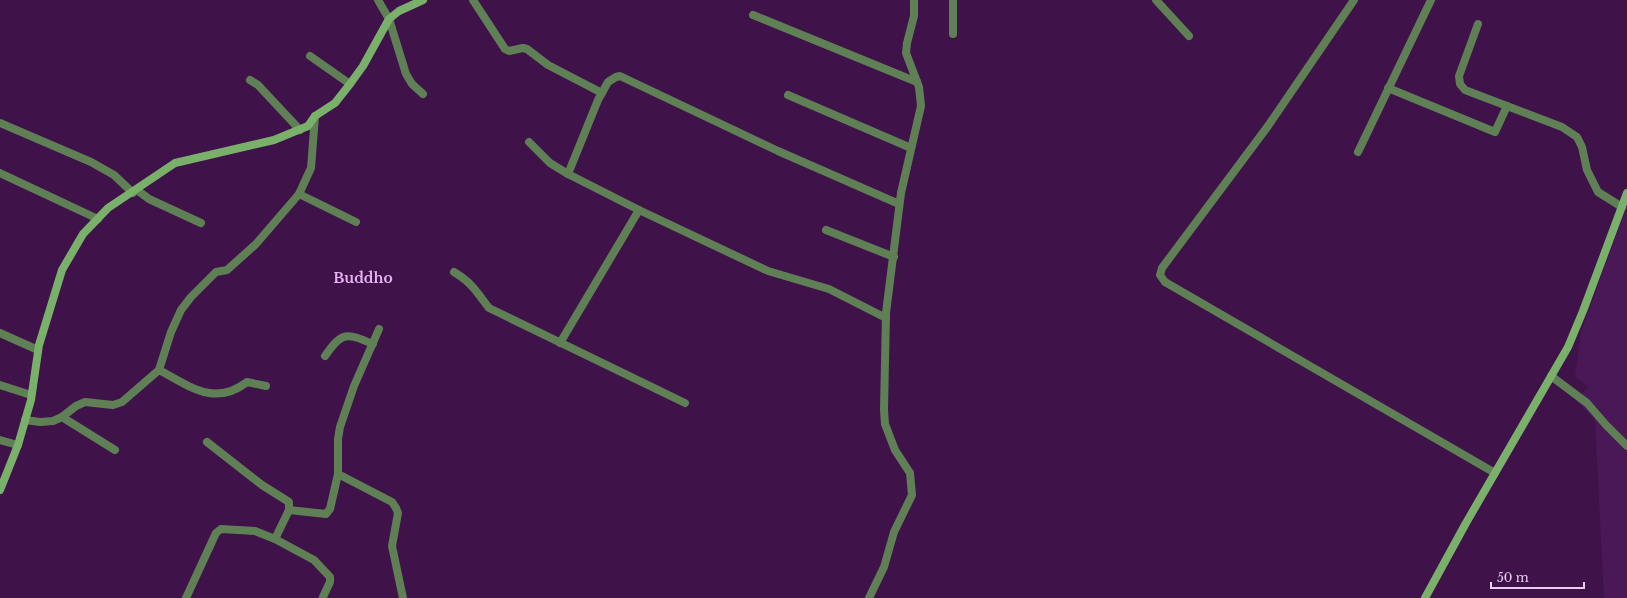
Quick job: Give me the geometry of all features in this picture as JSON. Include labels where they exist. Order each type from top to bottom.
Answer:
[{"type":"street","points":[[378,0],[389,19],[406,74],[412,84],[423,94]]},
{"type":"street","points":[[0,490],[18,445],[31,395],[38,350],[62,270],[83,234],[108,208],[175,163],[274,140],[308,126],[315,116],[335,103],[350,84],[363,66],[389,19],[399,11],[423,0]]},
{"type":"street","points":[[473,0],[505,49],[509,51],[522,48],[527,50],[548,65],[602,94]]},
{"type":"street","points":[[869,598],[884,567],[894,532],[912,495],[910,473],[895,450],[885,424],[886,318],[899,204],[921,106],[917,82],[906,53],[914,16],[914,0]]},
{"type":"street","points":[[953,0],[953,34]]},
{"type":"street","points":[[1156,0],[1189,36]]},
{"type":"street","points":[[1354,0],[1268,126],[1162,268],[1160,275],[1165,282],[1495,473]]},
{"type":"street","points":[[1358,152],[1431,0]]},
{"type":"street","points":[[754,15],[917,82]]},
{"type":"street","points":[[1478,24],[1459,76],[1460,84],[1465,90],[1562,127],[1577,137],[1582,147],[1587,170],[1598,192],[1622,207]]},
{"type":"street","points":[[310,56],[350,84]]},
{"type":"street","points":[[568,174],[608,82],[620,76],[778,151],[899,204]]},
{"type":"street","points":[[250,80],[258,85],[300,130]]},
{"type":"street","points":[[1388,88],[1495,132],[1507,106]]},
{"type":"street","points":[[788,95],[911,148]]},
{"type":"street","points":[[25,420],[40,422],[53,421],[85,402],[113,405],[122,402],[159,370],[171,332],[181,310],[191,297],[216,272],[227,270],[256,244],[299,194],[311,168],[315,116]]},
{"type":"street","points":[[0,122],[91,162],[114,175],[135,191],[149,199],[201,223]]},
{"type":"street","points":[[529,142],[550,163],[568,174],[639,210],[768,271],[829,289],[886,318]]},
{"type":"street","points":[[0,173],[98,219]]},
{"type":"street","points":[[1425,598],[1568,347],[1627,193]]},
{"type":"street","points":[[299,194],[356,222]]},
{"type":"street","points":[[560,343],[639,210]]},
{"type":"street","points":[[826,230],[894,257]]},
{"type":"street","points":[[454,272],[468,281],[476,289],[489,308],[685,403]]},
{"type":"street","points":[[289,510],[326,514],[330,509],[338,474],[338,439],[340,427],[354,386],[379,329]]},
{"type":"street","points":[[0,333],[38,350]]},
{"type":"street","points":[[325,356],[333,344],[342,337],[353,335],[373,344]]},
{"type":"street","points":[[159,370],[191,388],[214,394],[231,393],[248,382],[266,386]]},
{"type":"street","points":[[1551,376],[1587,403],[1627,446]]},
{"type":"street","points":[[0,385],[31,395]]},
{"type":"street","points":[[62,417],[115,450]]},
{"type":"street","points":[[0,440],[18,445]]},
{"type":"street","points":[[207,442],[262,485],[289,502],[289,510],[275,539]]},
{"type":"street","points":[[338,474],[392,502],[396,508],[398,513],[392,546],[403,598]]},
{"type":"street","points":[[186,598],[216,532],[221,529],[242,531],[248,530],[275,539],[314,560],[330,577],[330,582],[323,597]]},
{"type":"shaded area","points":[[1627,206],[1627,598],[1604,598],[1595,419],[1575,400],[1589,387],[1575,377],[1581,332]]},
{"type":"district","name":"Buddho","points":[[363,278]]}]
